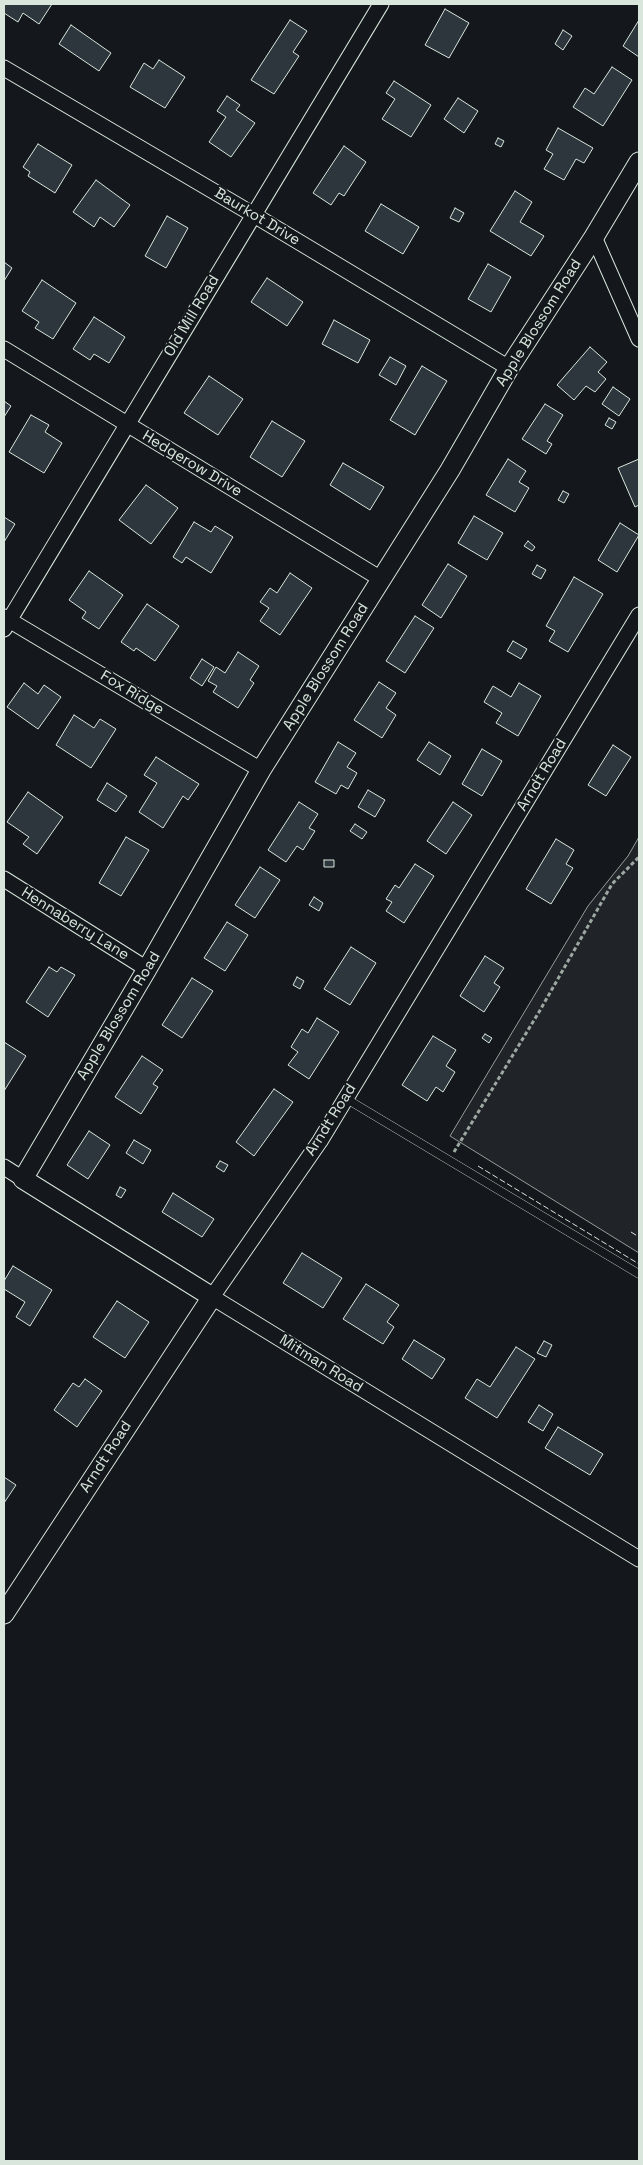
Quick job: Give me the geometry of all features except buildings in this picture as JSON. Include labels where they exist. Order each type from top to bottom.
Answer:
[{"type":"street","name":"Old Mill Road","points":[[6,622],[381,4]]},
{"type":"street","name":"Baurkot Drive","points":[[4,68],[509,368]]},
{"type":"street","name":"Apple Blossom Road","points":[[22,1179],[147,969],[261,770],[450,470],[509,368],[594,237],[639,162]]},
{"type":"street","points":[[594,237],[639,339]]},
{"type":"street","name":"Hedgerow Drive","points":[[4,349],[381,579]]},
{"type":"street","name":"Arndt Road","points":[[4,1614],[212,1297],[320,1141],[639,615]]},
{"type":"street","name":"Fox Ridge","points":[[6,622],[261,770]]},
{"type":"street","name":"Hennaberry Lane","points":[[4,879],[147,969]]},
{"type":"street","name":"Mitman Road","points":[[4,1167],[639,1559]]},
{"type":"lane","points":[[345,1098],[639,1274]]},
{"type":"path","points":[[450,1160],[539,1012],[612,884],[639,857]]},
{"type":"shaded area","points":[[639,837],[639,1253],[450,1136],[588,906],[628,856]]},
{"type":"fence","points":[[478,1166],[639,1264]]},
{"type":"fence","points":[[631,1232],[639,1237]]}]
